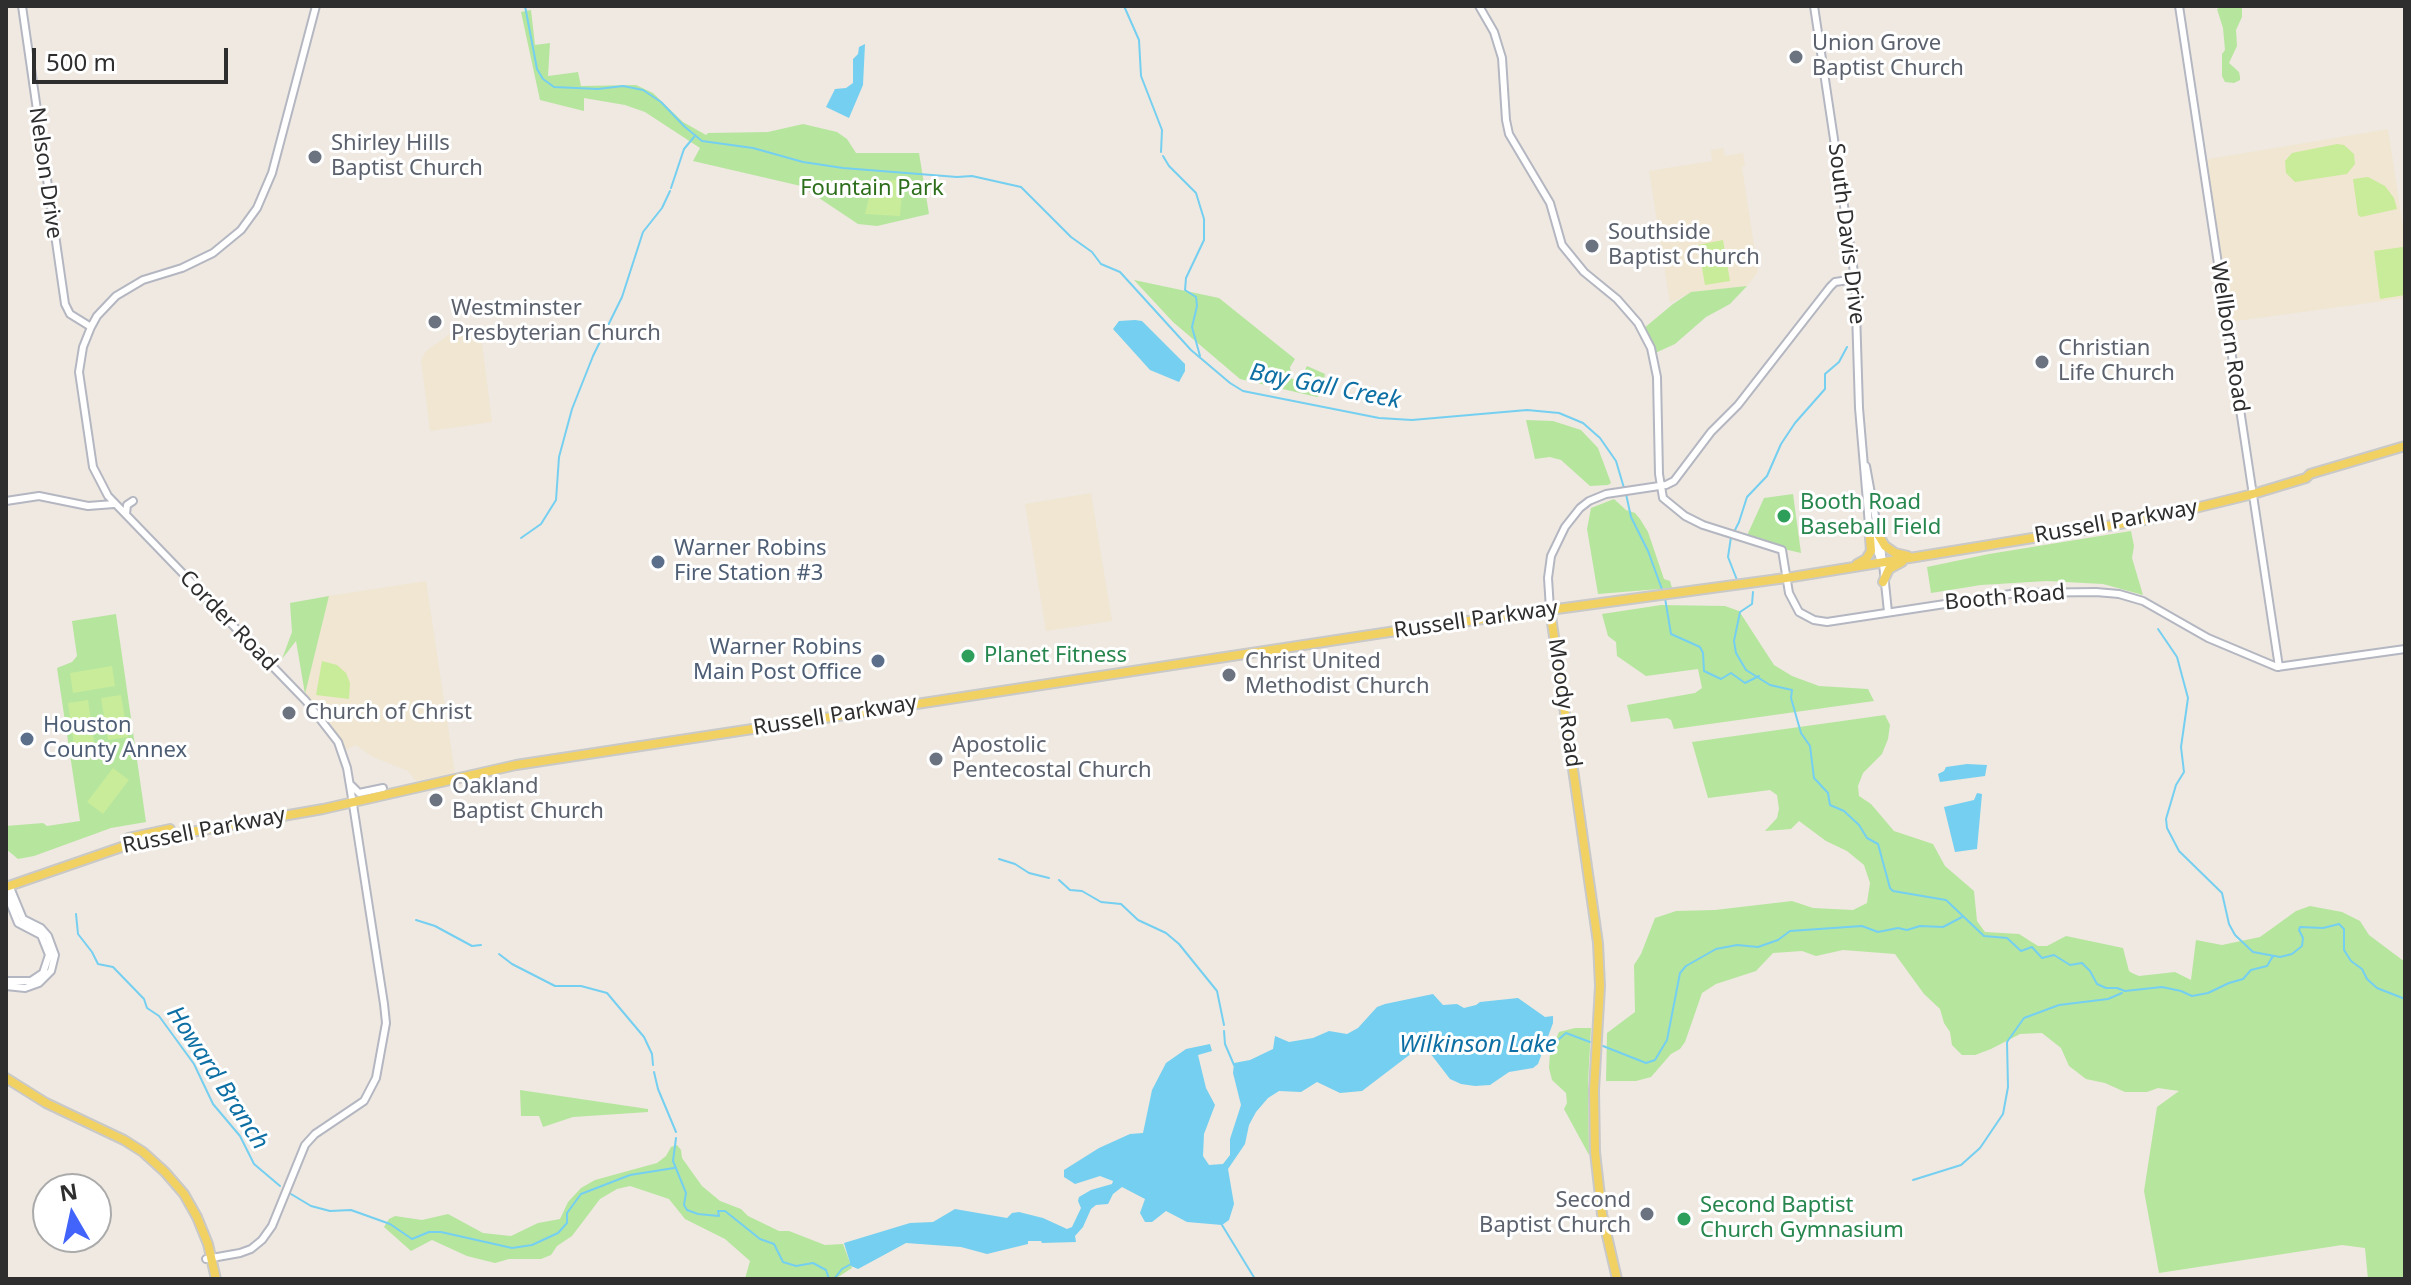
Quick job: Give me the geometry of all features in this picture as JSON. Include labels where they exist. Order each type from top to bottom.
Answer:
[{"type":"main road","name":"Russell Parkway","points":[[6,885],[137,836],[353,800],[437,778],[453,778],[516,765],[1032,685],[1550,609],[1786,578],[2150,519],[2306,478],[2312,479],[2405,449]]},
{"type":"main road","points":[[1849,567],[1870,554],[1869,524]]},
{"type":"main road","points":[[1878,534],[1882,543],[1892,551],[1913,557]]},
{"type":"main road","points":[[1883,581],[1891,567],[1913,557]]},
{"type":"main road","points":[[1860,566],[1878,572],[1883,581]]},
{"type":"main road","points":[[1553,628],[1560,613],[1595,603]]},
{"type":"main road","name":"Moody Road","points":[[1550,609],[1598,943],[1600,986],[1593,1109],[1595,1152],[1602,1214],[1617,1279]]},
{"type":"main road","points":[[6,1078],[46,1103],[124,1140],[151,1159],[192,1206],[204,1233],[213,1279]]},
{"type":"main road","points":[[6,1085],[32,1102],[119,1143],[148,1163],[187,1208],[209,1259]]},
{"type":"street","name":"Nelson Drive","points":[[22,6],[65,304],[70,314],[91,327]]},
{"type":"street","name":"Corder Road","points":[[209,1259],[251,1249],[262,1240],[272,1226],[305,1145],[315,1134],[364,1101],[375,1084],[385,1012],[353,800],[338,742],[317,713],[114,504],[93,467],[80,385],[81,358],[91,327],[106,305],[133,285],[194,263],[220,248],[241,230],[257,208],[272,173],[316,6]]},
{"type":"street","points":[[1479,6],[1494,32],[1502,58],[1509,134],[1550,203],[1562,245],[1582,271],[1617,299],[1638,323],[1651,348],[1657,377],[1660,486],[1670,484],[1680,475],[1711,432],[1738,405],[1830,287],[1835,282],[1855,279]]},
{"type":"street","name":"South Davis Drive","points":[[1814,6],[1855,279],[1859,408],[1869,524],[1881,562]]},
{"type":"street","name":"Wellborn Road","points":[[2179,6],[2279,667]]},
{"type":"street","name":"South Davis Drive","points":[[1865,463],[1869,473],[1888,612]]},
{"type":"street","points":[[1643,489],[1655,484],[1659,474]]},
{"type":"street","name":"Moody Road","points":[[1550,609],[1550,562],[1563,530],[1589,501],[1613,493],[1660,486]]},
{"type":"street","name":"Booth Road","points":[[1660,486],[1663,498],[1685,516],[1782,550],[1794,605],[1799,612],[1814,620],[1827,622],[2037,591],[2119,594],[2143,601],[2208,638],[2279,667]]},
{"type":"street","points":[[98,506],[104,500],[104,489]]},
{"type":"street","points":[[6,501],[45,496],[98,506],[114,504]]},
{"type":"street","points":[[127,518],[125,507],[133,501]]},
{"type":"street","points":[[2279,667],[2405,649]]},
{"type":"street","points":[[349,778],[354,790],[359,793],[383,788]]},
{"type":"street","points":[[6,885],[6,893],[18,923],[41,935],[49,955],[46,969],[37,978],[24,983],[6,983]]},
{"type":"shaded area","points":[[2388,129],[2405,240],[2405,298],[2229,322],[2204,165],[2206,162],[2209,159]]},
{"type":"shaded area","points":[[1723,148],[1725,156],[1743,153],[1745,166],[1742,167],[1758,272],[1747,286],[1692,292],[1670,303],[1649,171],[1712,161],[1711,150]]},
{"type":"shaded area","points":[[480,327],[492,422],[430,431],[421,360],[426,351],[450,334]]},
{"type":"shaded area","points":[[1091,493],[1112,621],[1046,631],[1025,504]]},
{"type":"shaded area","points":[[426,581],[455,773],[416,781],[408,771],[371,756],[356,745],[345,750],[325,714],[305,694],[329,596]]},
{"type":"green space","points":[[2242,6],[2242,17],[2236,30],[2237,46],[2229,63],[2239,72],[2240,80],[2234,83],[2225,82],[2222,76],[2222,54],[2225,50],[2217,9]]},
{"type":"green space","name":"Fountain Park","points":[[531,10],[535,45],[550,43],[548,76],[578,72],[581,86],[636,85],[653,93],[683,122],[706,135],[768,132],[803,124],[837,132],[847,139],[856,153],[919,153],[929,214],[877,226],[858,224],[801,186],[693,161],[700,148],[645,112],[584,98],[584,111],[540,100],[521,12]]},
{"type":"green space","points":[[2344,145],[2354,154],[2355,164],[2347,174],[2295,182],[2286,173],[2285,161],[2292,153]]},
{"type":"green space","points":[[2368,177],[2385,186],[2394,198],[2397,209],[2361,217],[2358,215],[2353,179]]},
{"type":"green space","points":[[903,179],[900,216],[865,214],[869,198],[878,186]]},
{"type":"green space","points":[[1723,240],[1730,281],[1705,285],[1698,245]]},
{"type":"green space","points":[[2403,247],[2405,295],[2380,299],[2374,251]]},
{"type":"green space","points":[[1134,280],[1219,298],[1295,359],[1290,367],[1292,379],[1300,379],[1307,366],[1325,374],[1321,395],[1317,397],[1240,379],[1173,322]]},
{"type":"green space","points":[[1747,286],[1730,304],[1706,317],[1675,344],[1653,354],[1643,329],[1673,304],[1691,292]]},
{"type":"green space","points":[[1526,420],[1553,421],[1581,430],[1598,448],[1611,483],[1590,486],[1561,460],[1550,457],[1535,459]]},
{"type":"green space","points":[[1793,494],[1801,553],[1745,540],[1764,498]]},
{"type":"green space","points":[[1614,499],[1640,519],[1648,532],[1664,579],[1670,581],[1672,588],[1598,594],[1587,529],[1591,508]]},
{"type":"green space","points":[[2131,531],[2134,546],[2132,558],[2143,595],[2103,584],[2047,581],[1981,585],[1931,593],[1927,567]]},
{"type":"green space","points":[[329,596],[305,694],[296,641],[282,659],[292,632],[290,603]]},
{"type":"green space","points":[[1661,605],[1725,606],[1739,611],[1774,665],[1819,686],[1868,689],[1874,701],[1674,729],[1667,718],[1631,722],[1627,705],[1695,693],[1702,688],[1698,669],[1646,676],[1617,656],[1616,642],[1608,636],[1602,614]]},
{"type":"green space","points":[[116,614],[146,822],[111,828],[18,859],[6,849],[6,826],[43,823],[47,826],[80,821],[57,668],[72,662],[77,656],[72,621]]},
{"type":"green space","points":[[322,661],[337,665],[346,673],[350,683],[349,699],[316,695]]},
{"type":"green space","points":[[112,666],[115,686],[73,693],[70,673]]},
{"type":"green space","points":[[121,695],[128,737],[108,740],[101,698]]},
{"type":"green space","points":[[88,700],[94,742],[74,745],[68,703]]},
{"type":"green space","points":[[1885,715],[1890,725],[1888,739],[1882,754],[1863,773],[1858,786],[1859,796],[1871,804],[1894,831],[1933,844],[1945,866],[1974,891],[1977,921],[1985,932],[2019,934],[2038,946],[2047,946],[2066,936],[2123,948],[2132,973],[2139,976],[2175,972],[2191,980],[2196,940],[2222,945],[2260,937],[2296,911],[2310,906],[2342,912],[2360,921],[2369,935],[2405,962],[2405,1279],[2368,1279],[2365,1248],[2342,1245],[2159,1273],[2144,1191],[2157,1107],[2179,1091],[2158,1088],[2147,1092],[2125,1092],[2086,1079],[2069,1066],[2061,1048],[2042,1033],[2020,1034],[1975,1055],[1962,1055],[1952,1045],[1940,1009],[1924,994],[1895,954],[1843,950],[1816,956],[1802,951],[1773,953],[1756,971],[1716,984],[1702,993],[1685,1042],[1651,1077],[1636,1081],[1606,1081],[1607,1033],[1635,1012],[1634,965],[1655,918],[1676,911],[1792,901],[1813,908],[1853,910],[1867,903],[1870,883],[1864,865],[1847,851],[1826,841],[1799,821],[1791,829],[1765,831],[1777,818],[1779,809],[1777,795],[1770,790],[1708,798],[1692,742]]},
{"type":"green space","points":[[113,768],[129,780],[103,814],[87,802]]},
{"type":"green space","points":[[1591,1028],[1589,1155],[1564,1109],[1566,1093],[1552,1080],[1549,1068],[1550,1053],[1559,1032]]},
{"type":"green space","points":[[520,1090],[648,1109],[648,1112],[573,1117],[543,1127],[539,1116],[521,1116]]},
{"type":"green space","points":[[677,1145],[682,1158],[702,1186],[720,1201],[779,1231],[789,1231],[825,1245],[843,1244],[852,1268],[835,1279],[745,1279],[750,1261],[725,1239],[685,1219],[669,1199],[630,1186],[617,1189],[600,1199],[572,1236],[557,1246],[551,1255],[541,1259],[509,1259],[495,1263],[467,1256],[432,1240],[411,1251],[384,1227],[395,1216],[422,1220],[448,1214],[483,1233],[511,1236],[538,1223],[560,1219],[568,1202],[581,1188],[595,1180],[657,1163],[671,1147]]},
{"type":"water","points":[[865,44],[863,85],[849,118],[826,107],[835,89],[846,88],[853,83],[853,59],[859,47]]},
{"type":"water","points":[[1119,321],[1142,321],[1185,364],[1179,382],[1150,370],[1113,329]]},
{"type":"water","points":[[1987,765],[1985,776],[1940,782],[1938,774],[1946,767]]},
{"type":"water","points":[[1977,793],[1982,794],[1977,849],[1955,852],[1944,807],[1974,800]]},
{"type":"water","name":"Wilkinson Lake","points":[[1433,994],[1443,1005],[1457,1004],[1464,1008],[1480,1002],[1518,998],[1545,1017],[1553,1016],[1538,1064],[1533,1068],[1509,1072],[1490,1085],[1475,1086],[1450,1079],[1430,1053],[1421,1050],[1412,1053],[1362,1091],[1340,1093],[1317,1082],[1301,1092],[1279,1091],[1256,1112],[1245,1144],[1228,1169],[1234,1204],[1229,1220],[1222,1225],[1187,1222],[1166,1211],[1152,1222],[1145,1222],[1140,1213],[1145,1199],[1122,1187],[1113,1194],[1108,1204],[1096,1205],[1091,1209],[1075,1236],[1076,1242],[1028,1241],[1028,1244],[987,1254],[961,1247],[906,1243],[858,1269],[851,1266],[844,1243],[910,1223],[933,1222],[955,1209],[1007,1218],[1019,1212],[1067,1229],[1072,1227],[1081,1208],[1079,1197],[1113,1181],[1100,1176],[1075,1184],[1064,1177],[1064,1170],[1099,1148],[1130,1134],[1143,1133],[1152,1090],[1166,1063],[1186,1049],[1210,1044],[1212,1051],[1198,1055],[1206,1088],[1215,1105],[1204,1134],[1203,1156],[1209,1165],[1223,1164],[1230,1155],[1230,1139],[1241,1105],[1233,1073],[1234,1063],[1250,1060],[1273,1049],[1275,1036],[1289,1042],[1313,1038],[1329,1031],[1347,1034],[1358,1028],[1377,1007]]},
{"type":"waterway","name":"Bay Gall Creek","points":[[525,6],[537,69],[543,79],[554,87],[598,89],[623,86],[643,90],[661,102],[702,141],[753,148],[803,162],[843,168],[972,176],[1021,187],[1071,237],[1092,252],[1101,264],[1120,272],[1191,350],[1243,391],[1379,418],[1412,420],[1527,410],[1559,413],[1583,423],[1600,438],[1616,461],[1624,488]]},
{"type":"waterway","points":[[1124,6],[1139,40],[1141,76],[1162,130],[1161,152]]},
{"type":"waterway","points":[[671,188],[684,149],[694,137]]},
{"type":"waterway","points":[[1163,156],[1196,193],[1204,219],[1204,240],[1186,278],[1185,290],[1196,297],[1192,327],[1200,356]]},
{"type":"waterway","points":[[521,538],[541,524],[556,500],[559,457],[572,409],[593,356],[622,297],[643,232],[662,208],[670,191]]},
{"type":"waterway","points":[[1733,534],[1747,497],[1767,476],[1781,444],[1825,389],[1825,374],[1839,362],[1847,347]]},
{"type":"waterway","name":"Bay Gall Creek","points":[[1626,494],[1631,517],[1663,592]]},
{"type":"waterway","points":[[1731,537],[1728,557],[1737,580]]},
{"type":"waterway","name":"Bay Gall Creek","points":[[1753,592],[1752,604],[1740,612],[1734,641],[1736,653],[1746,670],[1770,685],[1792,690],[1791,698],[1801,733],[1810,746],[1814,778],[1828,793],[1830,805],[1844,811],[1867,838],[1878,844],[1893,891],[1946,900],[1984,936],[2007,938],[2021,951],[2032,947],[2042,958],[2054,955],[2070,965],[2082,963],[2097,984],[2106,988],[2125,991],[2162,987],[2192,996],[2208,993],[2243,979],[2251,970],[2267,966],[2273,956]]},
{"type":"waterway","name":"Bay Gall Creek","points":[[1665,598],[1671,634],[1700,647],[1704,671],[1721,679],[1731,673],[1745,683],[1759,676]]},
{"type":"waterway","points":[[2158,629],[2177,657],[2188,698],[2181,747],[2184,772],[2176,785],[2166,819],[2167,828],[2179,851],[2222,893],[2229,924],[2235,935],[2253,952],[2280,957],[2292,954],[2302,946],[2300,927],[2323,928],[2339,924],[2344,929],[2344,950],[2351,961],[2377,988],[2405,999]]},
{"type":"waterway","points":[[999,859],[1029,873],[1049,878]]},
{"type":"waterway","points":[[1059,880],[1070,890],[1082,891],[1101,902],[1121,904],[1138,920],[1166,933],[1179,944],[1217,991],[1224,1025]]},
{"type":"waterway","name":"Howard Branch","points":[[76,914],[78,934],[98,964],[113,967],[144,999],[147,1008],[159,1016],[194,1064],[213,1104],[240,1136],[254,1164],[280,1186]]},
{"type":"waterway","points":[[1603,1046],[1646,1063],[1655,1060],[1667,1040],[1680,973],[1686,966],[1716,949],[1737,945],[1758,947],[1778,940],[1790,931],[1862,926],[1878,932],[1898,928],[1907,930],[1920,926],[1943,927],[1962,917]]},
{"type":"waterway","points":[[416,920],[435,926],[472,946],[481,945]]},
{"type":"waterway","points":[[499,954],[555,986],[581,986],[607,993],[644,1037],[652,1054],[653,1065]]},
{"type":"waterway","points":[[1913,1180],[1961,1165],[1980,1148],[2003,1114],[2008,1087],[2007,1042],[2024,1018],[2059,1005],[2108,999],[2122,993]]},
{"type":"waterway","points":[[1224,1031],[1225,1044],[1234,1065]]},
{"type":"waterway","points":[[1546,1041],[1558,1040],[1566,1033],[1590,1042]]},
{"type":"waterway","points":[[654,1072],[676,1132]]},
{"type":"waterway","name":"Howard Branch","points":[[676,1138],[673,1161],[686,1193],[684,1205],[687,1210],[719,1216],[718,1211],[725,1211],[760,1239],[774,1244],[783,1262],[796,1266],[813,1263],[826,1270],[829,1279]]},
{"type":"waterway","name":"Howard Branch","points":[[291,1194],[311,1206],[330,1211],[351,1210],[390,1224],[412,1239],[429,1232],[441,1232],[512,1248],[532,1245],[558,1233],[567,1223],[567,1213],[581,1194],[630,1175],[674,1168]]},
{"type":"waterway","points":[[1222,1225],[1255,1279]]},
{"type":"waterway","points":[[834,1279],[851,1264]]},
{"type":"place","name":"Union Grove Baptist Church","points":[[1796,57]]},
{"type":"place","name":"Shirley Hills Baptist Church","points":[[315,157]]},
{"type":"place","name":"Southside Baptist Church","points":[[1592,246]]},
{"type":"place","name":"Westminster Presbyterian Church","points":[[435,322]]},
{"type":"place","name":"Christian Life Church","points":[[2042,362]]},
{"type":"place","name":"Booth Road Baseball Field","points":[[1784,516]]},
{"type":"place","name":"Warner Robins Fire Station #3","points":[[658,562]]},
{"type":"place","name":"Planet Fitness","points":[[968,656]]},
{"type":"place","name":"Warner Robins Main Post Office","points":[[878,661]]},
{"type":"place","name":"Christ United Methodist Church","points":[[1229,675]]},
{"type":"place","name":"Church of Christ","points":[[289,713]]},
{"type":"place","name":"Houston County Annex","points":[[27,739]]},
{"type":"place","name":"Apostolic Pentecostal Church","points":[[936,759]]},
{"type":"place","name":"Oakland Baptist Church","points":[[436,800]]},
{"type":"place","name":"Second Baptist Church","points":[[1647,1214]]},
{"type":"place","name":"Second Baptist Church Gymnasium","points":[[1684,1219]]}]
